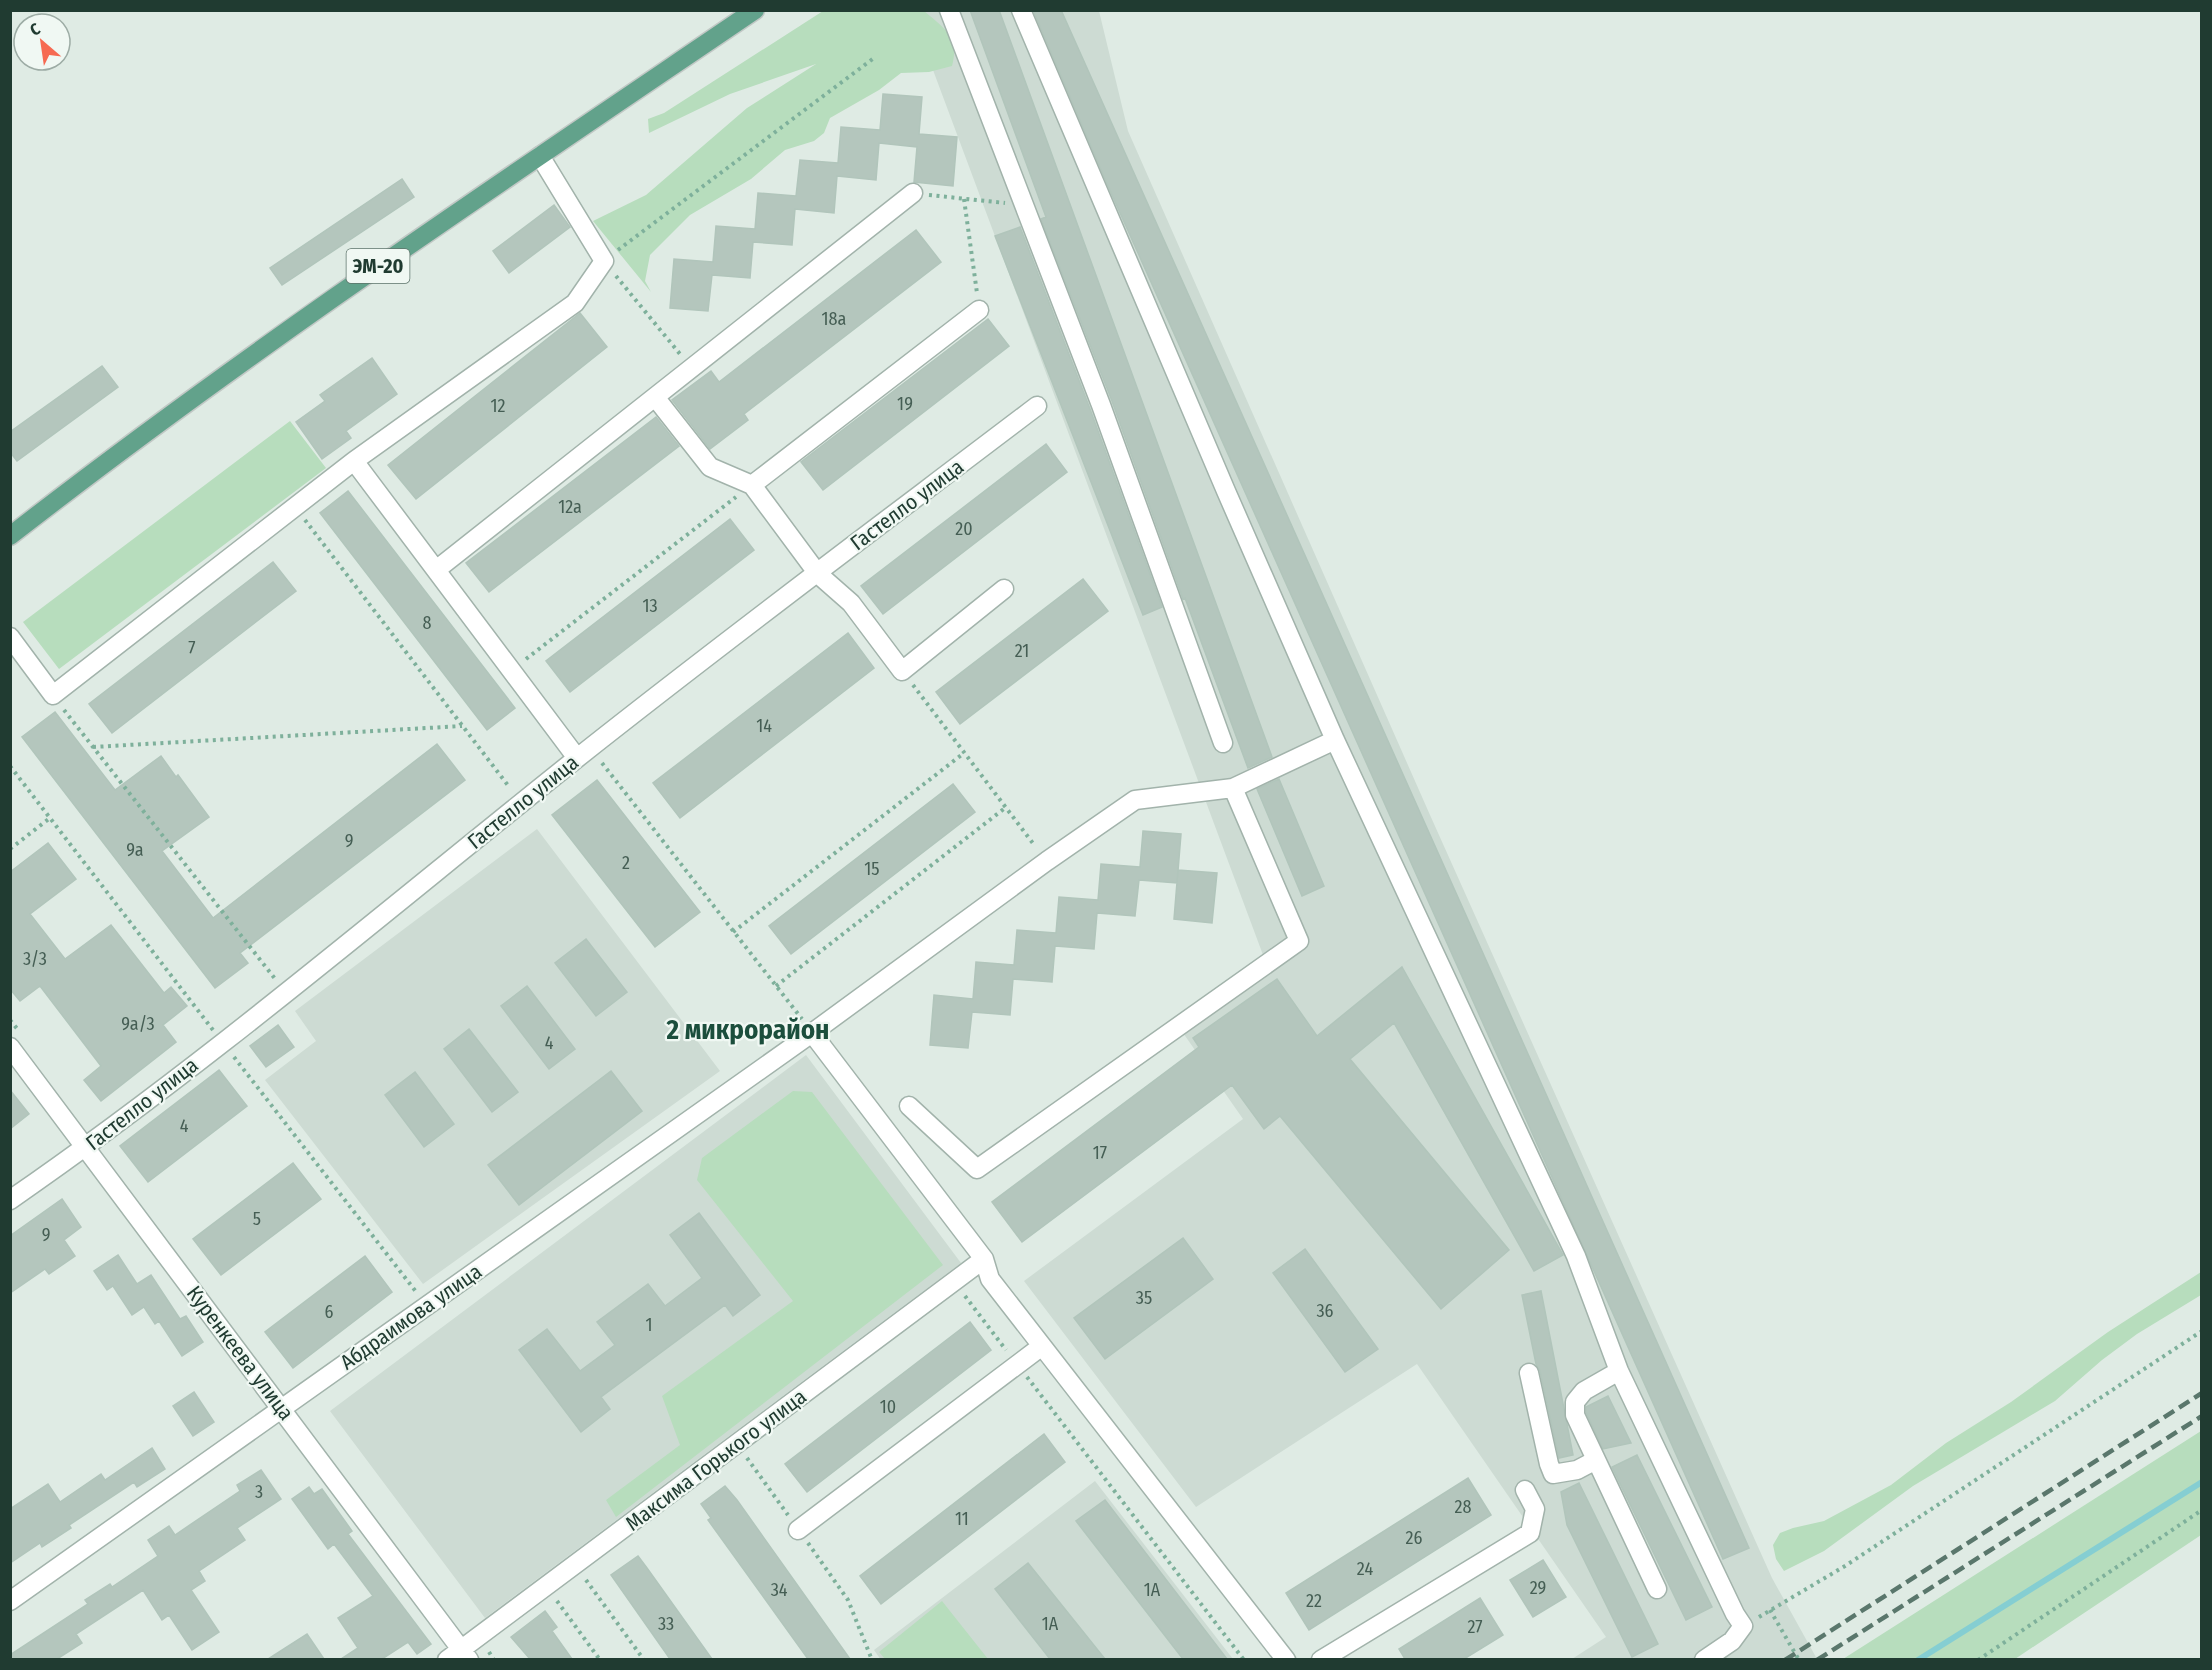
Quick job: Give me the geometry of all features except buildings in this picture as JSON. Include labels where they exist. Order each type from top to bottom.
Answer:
[{"type":"main road","name":"ЭМ-20","points":[[10,536],[256,352],[755,10]]},
{"type":"street","points":[[949,10],[1101,405],[1223,742]]},
{"type":"street","points":[[1021,10],[1335,740],[1576,1256],[1619,1371],[1735,1614],[1743,1626],[1732,1641],[1704,1659]]},
{"type":"street","points":[[10,637],[53,695],[354,461],[575,303],[604,261],[540,156]]},
{"type":"street","points":[[436,570],[913,193]]},
{"type":"street","points":[[752,485],[979,310]]},
{"type":"street","points":[[656,397],[710,467],[752,485],[818,574],[850,603],[902,671],[1005,589]]},
{"type":"street","name":"Гастелло улица","points":[[10,1200],[86,1148],[286,993],[584,753],[1037,406]]},
{"type":"street","points":[[354,461],[511,671],[584,753]]},
{"type":"street","name":"Абдраимова улица","points":[[10,1601],[812,1033],[1047,861],[1135,800],[1233,788],[1335,740]]},
{"type":"street","points":[[909,1106],[977,1169],[1299,941],[1233,788]]},
{"type":"street","points":[[812,1033],[984,1259],[990,1279],[1286,1659]]},
{"type":"street","name":"Куренкеева улица","points":[[10,1047],[281,1408],[459,1656]]},
{"type":"street","name":"Максима Горького улица","points":[[459,1656],[984,1259]]},
{"type":"street","points":[[798,1530],[1042,1346]]},
{"type":"street","points":[[1619,1371],[1584,1391],[1575,1402],[1575,1415],[1657,1589]]},
{"type":"street","points":[[1529,1373],[1553,1474],[1577,1470],[1596,1460]]},
{"type":"street","points":[[1321,1659],[1530,1533],[1535,1509],[1525,1490]]},
{"type":"path","points":[[692,368],[604,261],[874,58]]},
{"type":"path","points":[[913,193],[1024,205]]},
{"type":"path","points":[[964,199],[979,310]]},
{"type":"path","points":[[511,671],[752,485]]},
{"type":"path","points":[[295,507],[522,803]]},
{"type":"path","points":[[902,671],[1047,861]]},
{"type":"path","points":[[53,695],[286,993]]},
{"type":"path","points":[[93,747],[463,726]]},
{"type":"path","points":[[584,753],[733,932],[812,1033]]},
{"type":"path","points":[[733,932],[964,753]]},
{"type":"path","points":[[776,986],[1005,808]]},
{"type":"path","points":[[10,849],[50,818]]},
{"type":"path","points":[[954,1282],[1244,1659]]},
{"type":"path","points":[[1743,1626],[1845,1566],[2202,1331]]},
{"type":"path","points":[[747,1458],[849,1600],[872,1659]]},
{"type":"path","points":[[1978,1659],[2202,1510]]},
{"type":"path","points":[[583,1577],[644,1659]]},
{"type":"path","points":[[555,1598],[600,1659]]},
{"type":"path","points":[[1770,1610],[1799,1659]]},
{"type":"shaded area","points":[[911,11],[1099,11],[1128,131],[1430,815],[1772,1578],[1817,1659],[1572,1659],[1606,1637],[1417,1364],[1196,1507],[1024,1281],[1243,1119],[1181,1030],[1269,971]]},
{"type":"shaded area","points":[[537,829],[720,1071],[423,1284],[265,1080],[316,1041],[295,1011]]},
{"type":"shaded area","points":[[806,1055],[961,1263],[485,1618],[330,1411]]},
{"type":"shaded area","points":[[1095,1481],[1233,1659],[881,1660],[874,1650]]},
{"type":"green space","points":[[823,11],[924,11],[944,28],[952,40],[954,56],[952,66],[929,72],[901,73],[879,90],[830,118],[824,133],[814,141],[785,150],[751,179],[690,215],[650,255],[645,281],[651,292],[593,221],[646,195],[747,108],[816,64],[730,94],[649,133],[648,119],[664,113]]},
{"type":"green space","points":[[290,421],[326,468],[59,669],[23,622]]},
{"type":"green space","points":[[793,1091],[812,1092],[943,1265],[616,1517],[606,1500],[680,1445],[662,1396],[793,1301],[697,1180],[702,1158]]},
{"type":"green space","points":[[2201,1272],[2201,1295],[2137,1334],[2102,1360],[2055,1401],[1913,1486],[1824,1551],[1784,1571],[1776,1559],[1773,1545],[1780,1533],[1824,1521],[1891,1485],[1946,1443],[2011,1402],[2108,1332]]},
{"type":"green space","points":[[2201,1431],[2201,1535],[2015,1659],[1843,1659]]},
{"type":"green space","points":[[942,1601],[988,1659],[885,1659],[879,1652]]},
{"type":"waterway","points":[[1918,1660],[2202,1482]]},
{"type":"railway","points":[[1785,1660],[2202,1393]]},
{"type":"railway","points":[[1817,1660],[2202,1416]]},
{"type":"district","name":"2 микрорайон","points":[[748,1030]]}]
